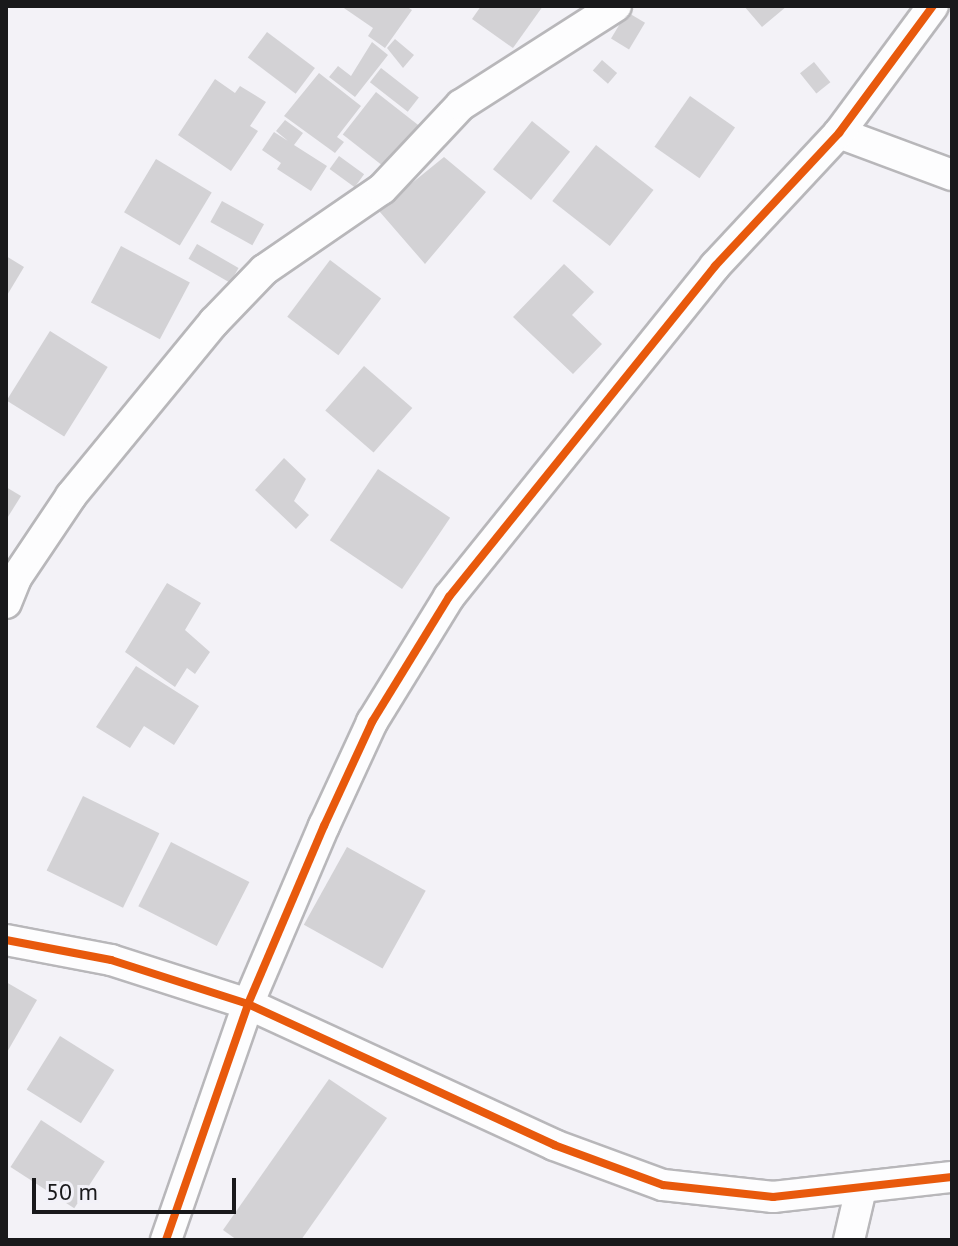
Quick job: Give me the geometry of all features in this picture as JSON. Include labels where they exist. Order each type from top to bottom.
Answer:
[{"type":"street","points":[[6,603],[16,578],[71,496],[214,322],[264,270],[382,189],[461,105],[616,6]]},
{"type":"street","points":[[166,1240],[248,1004],[372,722],[449,597],[715,266],[839,133],[933,6]]},
{"type":"street","points":[[839,133],[952,175]]},
{"type":"street","points":[[6,940],[111,960],[248,1004],[540,1139],[663,1185],[773,1197],[952,1177]]},
{"type":"street","points":[[849,1240],[861,1189]]},
{"type":"building","points":[[341,6],[406,6],[412,10],[385,48],[368,36],[373,28]]},
{"type":"building","points":[[481,6],[543,6],[513,48],[472,19]]},
{"type":"building","points":[[744,6],[787,6],[762,27]]},
{"type":"building","points":[[627,12],[645,23],[629,49],[611,39]]},
{"type":"building","points":[[267,32],[315,68],[296,94],[248,58]]},
{"type":"building","points":[[395,39],[414,55],[403,68],[387,48]]},
{"type":"building","points":[[372,42],[388,55],[355,97],[329,77],[338,66],[351,76]]},
{"type":"building","points":[[602,60],[617,73],[608,84],[593,71]]},
{"type":"building","points":[[814,62],[830,82],[816,94],[800,73]]},
{"type":"building","points":[[381,68],[419,98],[408,112],[370,82]]},
{"type":"building","points":[[319,73],[361,106],[337,137],[344,142],[335,153],[284,116]]},
{"type":"building","points":[[215,79],[235,93],[240,86],[266,102],[250,126],[258,131],[231,171],[178,135]]},
{"type":"building","points":[[376,92],[423,129],[390,171],[343,135]]},
{"type":"building","points":[[690,96],[735,128],[699,178],[654,147]]},
{"type":"building","points":[[285,120],[303,133],[294,145],[327,166],[311,191],[277,169],[281,163],[262,150],[274,132],[288,141],[276,131]]},
{"type":"building","points":[[532,121],[570,152],[531,200],[493,169]]},
{"type":"building","points":[[596,145],[654,190],[610,246],[552,201]]},
{"type":"building","points":[[339,156],[364,174],[355,187],[330,169]]},
{"type":"building","points":[[444,157],[486,192],[425,264],[373,204],[396,196]]},
{"type":"building","points":[[156,159],[212,192],[180,246],[124,212]]},
{"type":"building","points":[[222,201],[264,224],[252,245],[210,222]]},
{"type":"building","points":[[197,244],[239,268],[230,283],[189,259]]},
{"type":"building","points":[[121,246],[190,283],[160,339],[91,303]]},
{"type":"building","points":[[6,256],[24,267],[6,297]]},
{"type":"building","points":[[330,260],[381,299],[338,355],[287,317]]},
{"type":"building","points":[[564,264],[594,292],[572,315],[602,344],[573,374],[513,317]]},
{"type":"building","points":[[50,331],[108,367],[64,437],[7,401]]},
{"type":"building","points":[[364,366],[412,408],[374,453],[325,411]]},
{"type":"building","points":[[284,458],[306,479],[294,501],[309,515],[296,529],[255,490]]},
{"type":"building","points":[[378,469],[450,518],[402,589],[330,540]]},
{"type":"building","points":[[6,487],[21,496],[6,520]]},
{"type":"building","points":[[167,583],[201,603],[185,630],[210,652],[195,674],[187,668],[175,687],[125,652]]},
{"type":"building","points":[[136,666],[199,706],[174,745],[144,726],[130,748],[96,727]]},
{"type":"building","points":[[83,796],[159,833],[123,908],[47,871]]},
{"type":"building","points":[[171,842],[249,882],[217,946],[138,906]]},
{"type":"building","points":[[347,847],[426,891],[383,968],[304,925]]},
{"type":"building","points":[[6,982],[37,1000],[6,1054]]},
{"type":"building","points":[[60,1036],[114,1070],[81,1123],[27,1089]]},
{"type":"building","points":[[329,1079],[387,1118],[301,1240],[237,1240],[223,1230]]},
{"type":"building","points":[[41,1120],[105,1161],[74,1208],[11,1167]]},
{"type":"cycle path","points":[[166,1240],[248,1004],[324,826],[372,722],[449,597],[715,266],[839,133],[933,6]]},
{"type":"cycle path","points":[[6,940],[111,960],[248,1004],[554,1145],[663,1185],[773,1197],[952,1177]]}]
